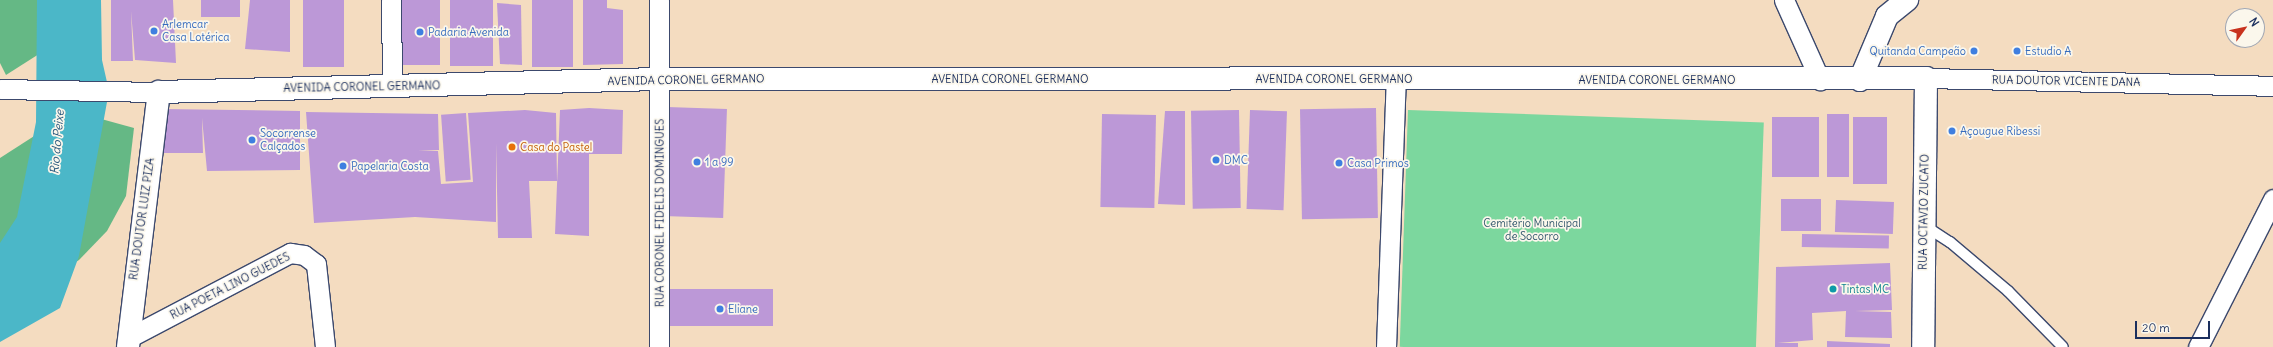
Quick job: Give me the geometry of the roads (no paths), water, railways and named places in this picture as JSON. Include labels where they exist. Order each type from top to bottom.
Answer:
[{"type":"street","points":[[391,0],[392,86]]},
{"type":"street","name":"RUA CORONEL FIDELIS DOMINGUES","points":[[659,0],[659,347]]},
{"type":"street","points":[[1784,0],[1820,80]]},
{"type":"street","points":[[1860,80],[1887,16],[1907,0]]},
{"type":"street","name":"RUA DOUTOR VICENTE DANA","points":[[1860,80],[1926,78],[2273,86]]},
{"type":"street","name":"RUA OCTAVIO ZUCATO","points":[[1923,347],[1923,224],[1926,78]]},
{"type":"street","name":"AVENIDA CORONEL GERMANO","points":[[150,91],[660,79],[1860,80]]},
{"type":"street","points":[[1386,347],[1396,79]]},
{"type":"street","points":[[0,89],[150,91]]},
{"type":"street","name":"RUA DOUTOR LUIZ PIZA","points":[[129,342],[150,91]]},
{"type":"street","points":[[2198,347],[2273,200]]},
{"type":"street","name":"RUA POETA LINO GUEDES","points":[[129,342],[290,253],[304,255],[316,264],[320,278],[325,347]]},
{"type":"lane","points":[[1923,224],[1950,242],[2008,291],[2063,347]]},
{"type":"water","name":"Rio do Peixe","points":[[37,0],[101,0],[102,60],[109,91],[79,256],[60,308],[0,342],[0,243],[17,217],[36,122]]},
{"type":"place","name":"Arlemcar Casa Lotérica","points":[[154,31]]},
{"type":"place","name":"Padaria Avenida","points":[[420,32]]},
{"type":"place","name":"Quitanda Campeão","points":[[1974,51]]},
{"type":"place","name":"Estudio A","points":[[2017,51]]},
{"type":"place","name":"Açougue Ribessi","points":[[1952,131]]},
{"type":"place","name":"Socorrense Calçados","points":[[252,140]]},
{"type":"place","name":"Casa do Pastel","points":[[512,147]]},
{"type":"place","name":"DMC","points":[[1216,160]]},
{"type":"place","name":"1 a 99","points":[[697,162]]},
{"type":"place","name":"Casa Primos","points":[[1339,163]]},
{"type":"place","name":"Papelaria Costa","points":[[343,166]]},
{"type":"place","name":"Tintas MC","points":[[1833,289]]},
{"type":"place","name":"Eliane","points":[[720,309]]},
{"type":"park label","name":"Cemitério Municipal de Socorro","points":[[1532,230]]}]
